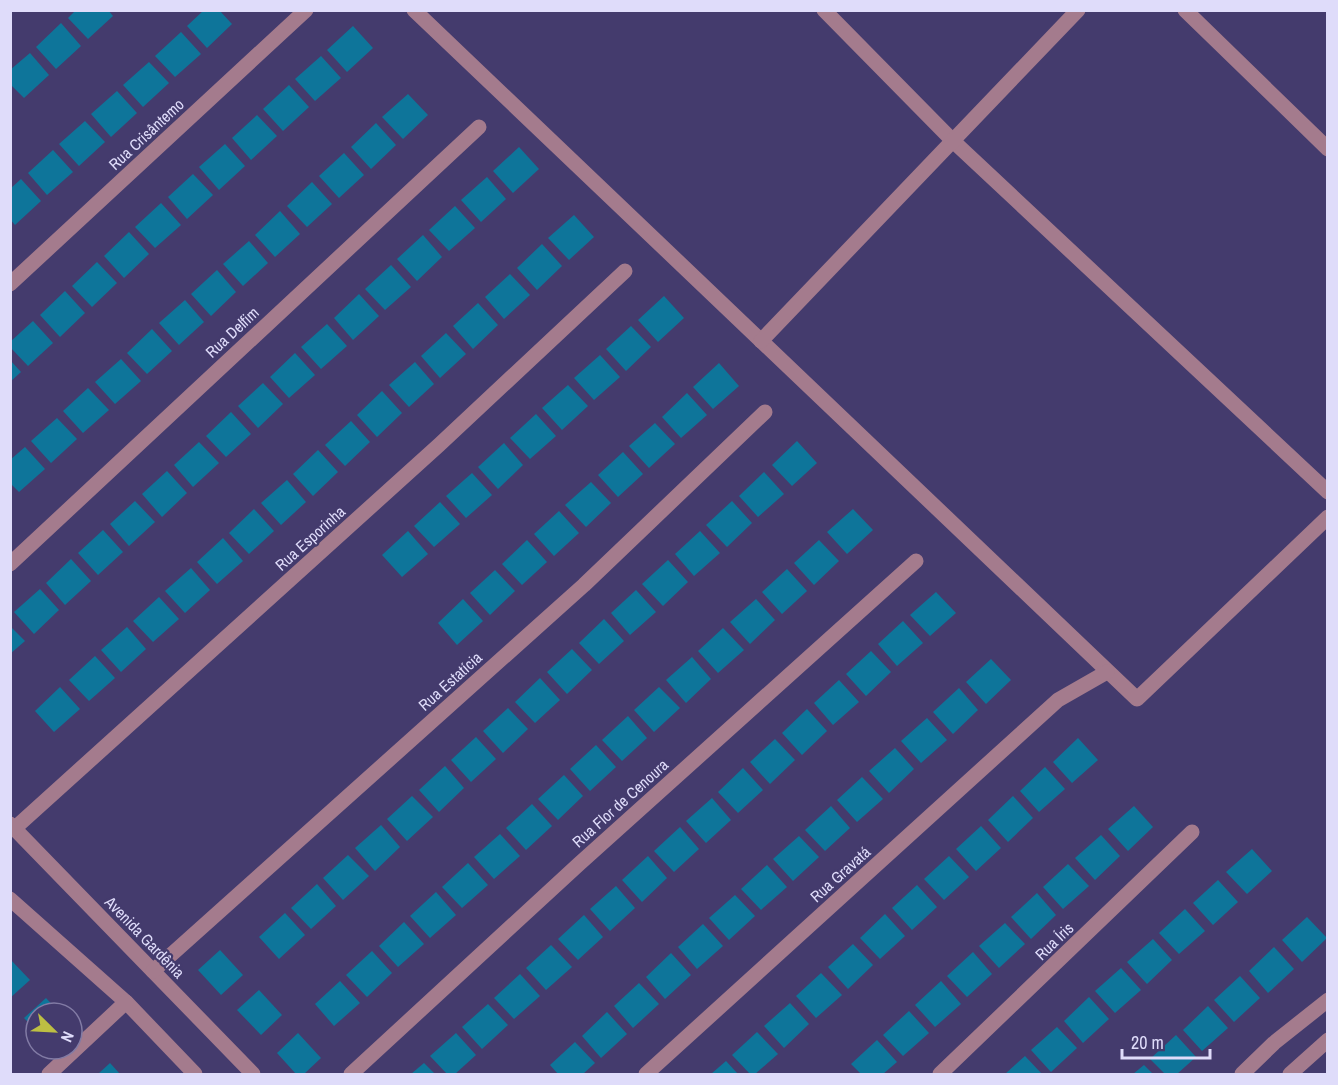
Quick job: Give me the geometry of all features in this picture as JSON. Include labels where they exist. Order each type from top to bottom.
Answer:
[{"type":"street","name":"Rua Crisântemo","points":[[10,284],[306,10]]},
{"type":"street","points":[[414,10],[1137,699],[1328,517]]},
{"type":"street","points":[[824,10],[953,141],[1328,492]]},
{"type":"street","points":[[761,341],[1078,10]]},
{"type":"street","points":[[1185,10],[1328,149]]},
{"type":"street","name":"Rua Delfim","points":[[10,564],[479,127]]},
{"type":"street","name":"Rua Esporinha","points":[[13,826],[439,445],[625,271]]},
{"type":"street","name":"Rua Estatícia","points":[[153,971],[584,585],[765,412]]},
{"type":"street","name":"Rua Flor de Cenoura","points":[[351,1074],[579,864],[916,561]]},
{"type":"street","name":"Rua Gravatá","points":[[646,1074],[1058,700],[1107,672]]},
{"type":"street","name":"Avenida Gardênia","points":[[13,826],[253,1074]]},
{"type":"street","name":"Rua Íris","points":[[940,1074],[1192,832]]},
{"type":"street","points":[[10,899],[126,1002],[195,1074]]},
{"type":"street","points":[[1242,1074],[1274,1043],[1328,1000]]},
{"type":"street","points":[[49,1074],[126,1002]]},
{"type":"street","points":[[1290,1074],[1328,1040]]},
{"type":"building","points":[[76,10],[108,10],[113,16],[88,39],[68,18]]},
{"type":"building","points":[[204,10],[219,10],[232,24],[207,48],[187,26]]},
{"type":"building","points":[[61,23],[81,46],[56,69],[36,47]]},
{"type":"building","points":[[353,26],[373,48],[347,72],[327,50]]},
{"type":"building","points":[[181,32],[201,54],[175,77],[155,56]]},
{"type":"building","points":[[30,53],[49,75],[24,98],[10,84],[10,70]]},
{"type":"building","points":[[321,56],[341,78],[315,101],[295,79]]},
{"type":"building","points":[[149,62],[169,83],[143,107],[123,85]]},
{"type":"building","points":[[289,85],[309,107],[283,131],[263,109]]},
{"type":"building","points":[[117,91],[137,113],[111,137],[91,114]]},
{"type":"building","points":[[408,94],[428,115],[403,139],[382,117]]},
{"type":"building","points":[[257,115],[277,136],[251,160],[232,138]]},
{"type":"building","points":[[85,121],[105,142],[79,166],[59,144]]},
{"type":"building","points":[[376,123],[396,145],[371,169],[351,147]]},
{"type":"building","points":[[225,144],[245,166],[219,190],[199,167]]},
{"type":"building","points":[[519,147],[539,169],[513,193],[493,171]]},
{"type":"building","points":[[53,150],[73,172],[47,195],[28,173]]},
{"type":"building","points":[[344,153],[364,175],[339,198],[319,176]]},
{"type":"building","points":[[193,174],[213,195],[187,219],[168,197]]},
{"type":"building","points":[[487,177],[506,199],[481,222],[461,200]]},
{"type":"building","points":[[21,179],[41,201],[15,225],[10,219],[10,189]]},
{"type":"building","points":[[312,182],[332,204],[307,227],[287,206]]},
{"type":"building","points":[[161,203],[181,225],[155,248],[135,227]]},
{"type":"building","points":[[455,206],[475,228],[449,251],[429,230]]},
{"type":"building","points":[[280,211],[300,234],[275,257],[255,235]]},
{"type":"building","points":[[574,215],[594,237],[569,260],[548,238]]},
{"type":"building","points":[[129,232],[149,254],[124,278],[104,256]]},
{"type":"building","points":[[423,235],[442,257],[417,281],[397,259]]},
{"type":"building","points":[[249,241],[268,263],[243,286],[223,264]]},
{"type":"building","points":[[542,244],[562,266],[537,290],[517,268]]},
{"type":"building","points":[[97,262],[117,283],[92,307],[72,286]]},
{"type":"building","points":[[391,265],[411,287],[385,310],[365,289]]},
{"type":"building","points":[[217,270],[236,292],[211,316],[191,294]]},
{"type":"building","points":[[510,274],[530,295],[504,319],[485,297]]},
{"type":"building","points":[[65,291],[85,313],[60,337],[40,315]]},
{"type":"building","points":[[359,294],[379,316],[353,340],[334,318]]},
{"type":"building","points":[[664,296],[684,318],[658,342],[638,320]]},
{"type":"building","points":[[185,300],[204,322],[179,345],[159,323]]},
{"type":"building","points":[[478,303],[498,325],[473,349],[453,326]]},
{"type":"building","points":[[33,321],[53,343],[28,366],[10,347],[10,342]]},
{"type":"building","points":[[327,324],[347,346],[321,369],[301,347]]},
{"type":"building","points":[[631,326],[651,347],[626,371],[606,349]]},
{"type":"building","points":[[152,329],[172,351],[147,374],[127,353]]},
{"type":"building","points":[[446,333],[466,354],[440,378],[421,356]]},
{"type":"building","points":[[295,353],[315,375],[289,398],[270,377]]},
{"type":"building","points":[[600,355],[620,377],[594,400],[574,378]]},
{"type":"building","points":[[121,359],[141,381],[115,404],[95,382]]},
{"type":"building","points":[[10,360],[21,372],[10,382]]},
{"type":"building","points":[[415,362],[434,384],[409,407],[389,385]]},
{"type":"building","points":[[719,363],[739,386],[713,409],[693,387]]},
{"type":"building","points":[[263,383],[283,404],[258,428],[238,406]]},
{"type":"building","points":[[568,385],[588,406],[562,430],[542,408]]},
{"type":"building","points":[[88,388],[109,410],[83,433],[63,411]]},
{"type":"building","points":[[382,391],[402,413],[377,437],[357,415]]},
{"type":"building","points":[[687,393],[707,415],[681,438],[662,417]]},
{"type":"building","points":[[231,412],[251,434],[226,457],[206,436]]},
{"type":"building","points":[[536,414],[556,436],[530,459],[510,438]]},
{"type":"building","points":[[57,418],[77,439],[51,463],[31,441]]},
{"type":"building","points":[[351,421],[370,442],[345,466],[325,445]]},
{"type":"building","points":[[655,423],[675,444],[649,468],[629,446]]},
{"type":"building","points":[[797,441],[817,463],[792,486],[772,465]]},
{"type":"building","points":[[199,442],[219,463],[193,487],[174,465]]},
{"type":"building","points":[[504,443],[523,465],[498,489],[478,467]]},
{"type":"building","points":[[25,447],[45,469],[19,492],[10,483],[10,460]]},
{"type":"building","points":[[318,450],[338,472],[313,496],[293,474]]},
{"type":"building","points":[[623,452],[643,474],[618,497],[598,475]]},
{"type":"building","points":[[167,471],[187,493],[162,517],[142,494]]},
{"type":"building","points":[[764,472],[784,494],[758,517],[739,496]]},
{"type":"building","points":[[472,473],[492,495],[466,518],[446,496]]},
{"type":"building","points":[[287,480],[306,502],[281,525],[261,503]]},
{"type":"building","points":[[591,482],[611,503],[586,527],[565,505]]},
{"type":"building","points":[[135,501],[155,522],[129,546],[110,524]]},
{"type":"building","points":[[732,501],[752,523],[727,547],[706,525]]},
{"type":"building","points":[[440,502],[460,524],[434,547],[414,526]]},
{"type":"building","points":[[254,509],[274,531],[249,554],[229,533]]},
{"type":"building","points":[[853,509],[873,530],[847,554],[827,532]]},
{"type":"building","points":[[559,511],[579,533],[554,556],[534,534]]},
{"type":"building","points":[[103,530],[123,552],[98,575],[78,553]]},
{"type":"building","points":[[408,531],[428,554],[402,577],[382,555]]},
{"type":"building","points":[[700,531],[720,553],[694,576],[675,554]]},
{"type":"building","points":[[223,538],[243,561],[217,584],[197,562]]},
{"type":"building","points":[[527,540],[547,562],[522,585],[502,564]]},
{"type":"building","points":[[819,540],[839,561],[814,585],[794,563]]},
{"type":"building","points":[[71,559],[91,581],[65,605],[46,583]]},
{"type":"building","points":[[668,560],[688,582],[663,606],[642,584]]},
{"type":"building","points":[[191,568],[210,590],[185,613],[165,591]]},
{"type":"building","points":[[787,569],[807,591],[782,614],[762,592]]},
{"type":"building","points":[[495,570],[515,591],[490,615],[470,593]]},
{"type":"building","points":[[40,589],[59,610],[34,634],[14,612]]},
{"type":"building","points":[[636,590],[656,612],[630,635],[611,613]]},
{"type":"building","points":[[936,592],[956,613],[930,636],[910,615]]},
{"type":"building","points":[[159,597],[179,619],[153,642],[133,621]]},
{"type":"building","points":[[463,599],[483,621],[457,645],[438,623]]},
{"type":"building","points":[[756,599],[775,620],[750,644],[730,622]]},
{"type":"building","points":[[604,619],[624,641],[599,664],[579,643]]},
{"type":"building","points":[[903,621],[923,643],[897,666],[878,644]]},
{"type":"building","points":[[10,626],[25,641],[10,654]]},
{"type":"building","points":[[127,627],[146,649],[121,672],[101,650]]},
{"type":"building","points":[[723,628],[744,650],[718,673],[698,651]]},
{"type":"building","points":[[572,649],[592,670],[567,694],[547,672]]},
{"type":"building","points":[[871,651],[891,672],[866,696],[846,674]]},
{"type":"building","points":[[95,656],[115,678],[89,701],[69,680]]},
{"type":"building","points":[[692,657],[711,679],[686,703],[666,680]]},
{"type":"building","points":[[991,659],[1011,680],[986,704],[966,682]]},
{"type":"building","points":[[540,678],[560,700],[535,723],[515,702]]},
{"type":"building","points":[[839,680],[859,702],[833,725],[814,703]]},
{"type":"building","points":[[60,687],[80,709],[54,732],[35,711]]},
{"type":"building","points":[[659,687],[680,708],[654,732],[634,710]]},
{"type":"building","points":[[959,688],[978,710],[953,734],[933,712]]},
{"type":"building","points":[[508,708],[528,729],[503,753],[483,731]]},
{"type":"building","points":[[807,709],[827,731],[802,755],[782,733]]},
{"type":"building","points":[[628,716],[647,738],[622,761],[602,740]]},
{"type":"building","points":[[927,718],[947,740],[921,763],[901,741]]},
{"type":"building","points":[[476,737],[496,759],[471,782],[451,760]]},
{"type":"building","points":[[1078,738],[1098,760],[1072,783],[1053,762]]},
{"type":"building","points":[[775,739],[795,760],[770,784],[750,762]]},
{"type":"building","points":[[596,745],[616,767],[590,791],[570,769]]},
{"type":"building","points":[[895,748],[914,769],[889,793],[869,771]]},
{"type":"building","points":[[445,766],[464,788],[439,812],[419,790]]},
{"type":"building","points":[[1045,767],[1065,789],[1039,812],[1020,791]]},
{"type":"building","points":[[743,768],[763,790],[738,813],[718,792]]},
{"type":"building","points":[[564,775],[583,796],[558,820],[538,799]]},
{"type":"building","points":[[862,777],[883,799],[857,822],[837,800]]},
{"type":"building","points":[[412,796],[433,817],[407,841],[387,819]]},
{"type":"building","points":[[1013,796],[1033,818],[1008,842],[988,820]]},
{"type":"building","points":[[712,798],[731,820],[706,843],[686,821]]},
{"type":"building","points":[[532,804],[552,826],[526,850],[506,828]]},
{"type":"building","points":[[831,806],[850,828],[825,851],[805,830]]},
{"type":"building","points":[[1134,806],[1153,827],[1128,851],[1108,829]]},
{"type":"building","points":[[381,825],[400,847],[375,871],[355,848]]},
{"type":"building","points":[[981,826],[1001,848],[976,871],[956,849]]},
{"type":"building","points":[[680,827],[699,849],[674,872],[654,851]]},
{"type":"building","points":[[500,834],[520,856],[494,879],[474,857]]},
{"type":"building","points":[[1101,835],[1120,856],[1095,880],[1075,858]]},
{"type":"building","points":[[799,836],[819,857],[793,881],[773,859]]},
{"type":"building","points":[[1252,849],[1272,871],[1247,894],[1226,872]]},
{"type":"building","points":[[348,855],[369,876],[343,900],[323,878]]},
{"type":"building","points":[[648,856],[667,878],[642,902],[622,880]]},
{"type":"building","points":[[949,856],[969,877],[944,900],[924,879]]},
{"type":"building","points":[[468,863],[488,885],[462,908],[442,887]]},
{"type":"building","points":[[1068,864],[1089,886],[1063,909],[1043,887]]},
{"type":"building","points":[[767,865],[787,887],[761,910],[741,889]]},
{"type":"building","points":[[1218,880],[1238,902],[1213,925],[1193,903]]},
{"type":"building","points":[[317,884],[336,906],[311,929],[291,908]]},
{"type":"building","points":[[917,885],[937,907],[912,930],[892,908]]},
{"type":"building","points":[[616,886],[635,908],[610,931],[590,909]]},
{"type":"building","points":[[436,892],[456,915],[430,938],[410,916]]},
{"type":"building","points":[[1037,893],[1056,915],[1031,939],[1011,917]]},
{"type":"building","points":[[735,895],[755,916],[729,940],[709,918]]},
{"type":"building","points":[[1185,909],[1205,931],[1179,954],[1159,933]]},
{"type":"building","points":[[285,913],[305,935],[279,959],[259,937]]},
{"type":"building","points":[[885,914],[905,936],[880,959],[860,938]]},
{"type":"building","points":[[584,915],[603,937],[578,960],[558,939]]},
{"type":"building","points":[[1307,917],[1327,938],[1302,962],[1282,940]]},
{"type":"building","points":[[404,922],[424,944],[398,967],[379,946]]},
{"type":"building","points":[[1005,923],[1025,944],[999,968],[979,946]]},
{"type":"building","points":[[703,924],[723,946],[697,969],[678,947]]},
{"type":"building","points":[[1153,939],[1172,960],[1147,984],[1127,962]]},
{"type":"building","points":[[853,944],[873,965],[848,989],[828,967]]},
{"type":"building","points":[[551,945],[572,967],[546,990],[526,968]]},
{"type":"building","points":[[1274,947],[1294,969],[1268,993],[1249,971]]},
{"type":"building","points":[[220,950],[243,975],[221,995],[198,970]]},
{"type":"building","points":[[372,951],[392,973],[367,997],[346,975]]},
{"type":"building","points":[[973,952],[992,974],[967,997],[947,976]]},
{"type":"building","points":[[671,953],[691,975],[665,999],[646,977]]},
{"type":"building","points":[[10,959],[30,980],[10,998]]},
{"type":"building","points":[[1121,968],[1141,990],[1115,1013],[1095,991]]},
{"type":"building","points":[[821,973],[842,995],[816,1018],[796,996]]},
{"type":"building","points":[[520,974],[540,996],[514,1019],[494,998]]},
{"type":"building","points":[[1240,976],[1260,998],[1234,1022],[1214,1000]]},
{"type":"building","points":[[340,981],[360,1003],[334,1026],[315,1004]]},
{"type":"building","points":[[941,981],[961,1004],[935,1027],[915,1005]]},
{"type":"building","points":[[639,983],[659,1004],[633,1028],[614,1006]]},
{"type":"building","points":[[259,990],[282,1015],[261,1035],[237,1010]]},
{"type":"building","points":[[1089,997],[1109,1019],[1083,1043],[1064,1021]]},
{"type":"building","points":[[790,1003],[809,1024],[784,1048],[764,1026]]},
{"type":"building","points":[[488,1004],[508,1025],[482,1049],[462,1027]]},
{"type":"building","points":[[1208,1006],[1228,1028],[1202,1051],[1183,1030]]},
{"type":"building","points":[[909,1011],[929,1033],[903,1056],[883,1035]]},
{"type":"building","points":[[607,1012],[627,1034],[601,1058],[582,1036]]},
{"type":"building","points":[[1057,1027],[1077,1048],[1051,1072],[1031,1050]]},
{"type":"building","points":[[757,1032],[778,1054],[755,1074],[750,1074],[732,1055]]},
{"type":"building","points":[[298,1033],[321,1058],[304,1074],[296,1074],[277,1053]]},
{"type":"building","points":[[456,1033],[476,1055],[455,1074],[447,1074],[430,1056]]},
{"type":"building","points":[[1176,1035],[1196,1057],[1177,1074],[1165,1074],[1150,1059]]},
{"type":"building","points":[[877,1040],[897,1062],[883,1074],[861,1074],[851,1064]]},
{"type":"building","points":[[575,1042],[595,1063],[583,1074],[558,1074],[550,1065]]},
{"type":"building","points":[[1025,1056],[1042,1074],[1005,1074]]},
{"type":"building","points":[[726,1061],[738,1074],[711,1074]]},
{"type":"building","points":[[110,1063],[120,1074],[98,1074]]},
{"type":"building","points":[[424,1063],[435,1074],[411,1074]]},
{"type":"building","points":[[1144,1065],[1153,1074],[1133,1074]]}]
